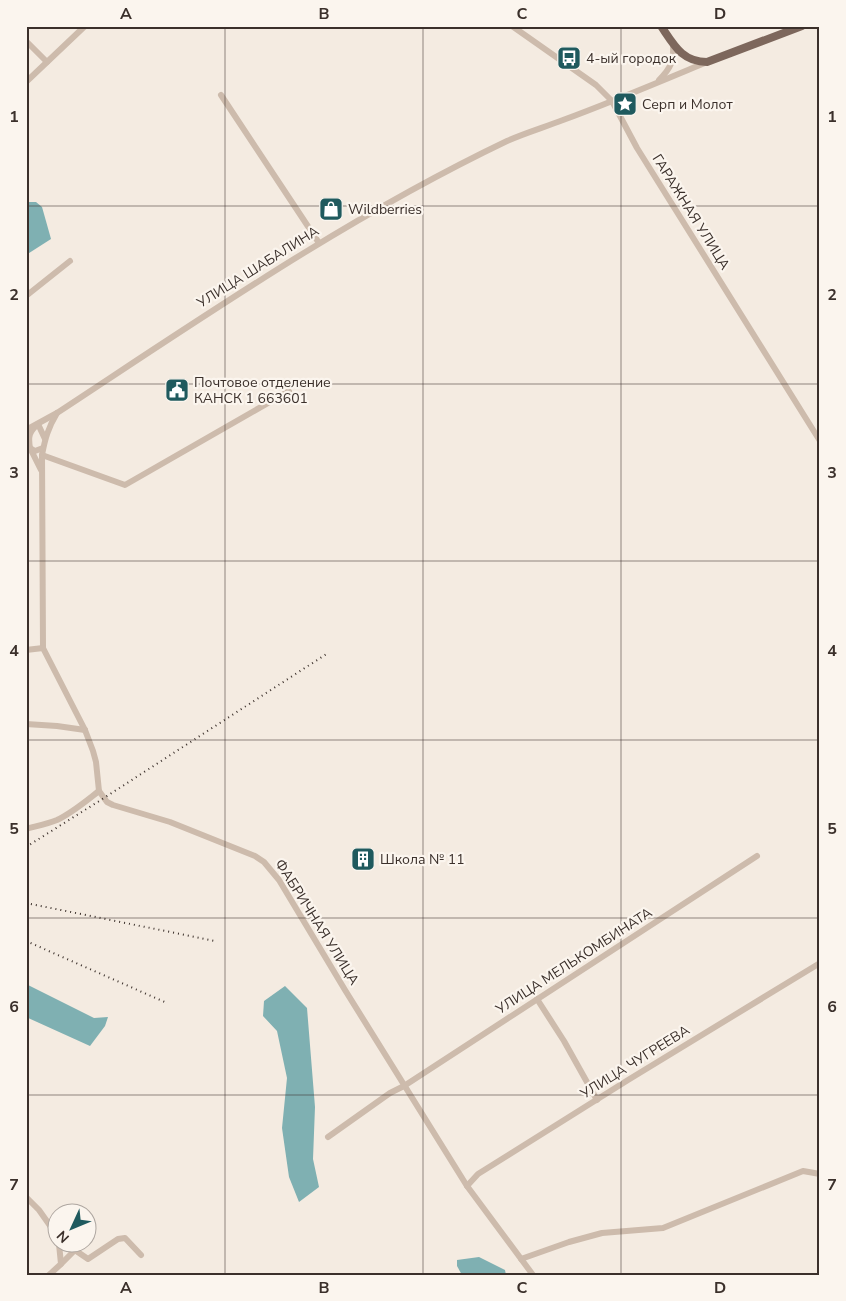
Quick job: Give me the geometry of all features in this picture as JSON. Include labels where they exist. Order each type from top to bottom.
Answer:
[{"type":"main road","points":[[661,26],[682,54],[690,60],[698,62],[707,62],[802,26]]},
{"type":"street","points":[[26,82],[85,26]]},
{"type":"street","name":"ГАРАЖНАЯ УЛИЦА","points":[[512,26],[596,86],[612,100],[636,148],[820,441]]},
{"type":"street","points":[[26,41],[47,62]]},
{"type":"street","points":[[656,83],[670,67],[674,56],[673,44]]},
{"type":"street","name":"УЛИЦА ШАБАЛИНА","points":[[26,430],[57,413],[237,294],[391,201],[508,140],[707,62]]},
{"type":"street","points":[[220,95],[319,243]]},
{"type":"street","points":[[26,296],[70,261]]},
{"type":"street","points":[[28,447],[125,485],[288,391]]},
{"type":"street","points":[[26,829],[58,820],[99,791],[96,762],[85,730],[44,648],[43,452],[49,426],[57,413]]},
{"type":"street","points":[[43,474],[28,447],[31,431],[38,424],[45,439]]},
{"type":"street","points":[[26,650],[44,648]]},
{"type":"street","points":[[26,724],[85,730]]},
{"type":"street","name":"ФАБРИЧНАЯ УЛИЦА","points":[[99,791],[107,802],[113,805],[170,822],[255,856],[264,862],[279,880],[467,1186],[533,1275]]},
{"type":"street","name":"УЛИЦА МЕЛЬКОМБИНАТА","points":[[328,1137],[390,1093],[404,1086],[756,856]]},
{"type":"street","name":"УЛИЦА ЧУГРЕЕВА","points":[[467,1186],[478,1174],[820,963]]},
{"type":"street","points":[[537,999],[597,1100]]},
{"type":"street","points":[[521,1259],[569,1242],[602,1233],[663,1228],[803,1171],[820,1174]]},
{"type":"street","points":[[26,1197],[48,1223]]},
{"type":"street","points":[[98,1253],[118,1239],[125,1238],[141,1255]]},
{"type":"street","points":[[60,1254],[61,1264]]},
{"type":"street","points":[[49,1275],[71,1254]]},
{"type":"street","points":[[80,1254],[88,1260],[97,1254]]},
{"type":"water","points":[[26,202],[36,202],[42,207],[51,239],[26,255]]},
{"type":"water","points":[[26,984],[94,1018],[108,1017],[105,1026],[90,1046],[26,1017]]},
{"type":"water","points":[[285,986],[307,1008],[315,1107],[313,1159],[319,1187],[299,1202],[289,1177],[282,1128],[287,1078],[277,1031],[263,1016],[264,1001]]},
{"type":"water","points":[[479,1257],[505,1270],[506,1275],[462,1275],[457,1266],[457,1260]]},
{"type":"railway","points":[[26,847],[328,653]]},
{"type":"railway","points":[[26,903],[215,941]]},
{"type":"railway","points":[[26,941],[167,1003]]},
{"type":"place","name":"4-ый городок","points":[[569,58]]},
{"type":"place","name":"Серп и Молот","points":[[625,104]]},
{"type":"place","name":"Wildberries","points":[[331,209]]},
{"type":"place","name":"Почтовое отделение КАНСК 1 663601","points":[[177,390]]},
{"type":"place","name":"Школа № 11","points":[[363,859]]}]
